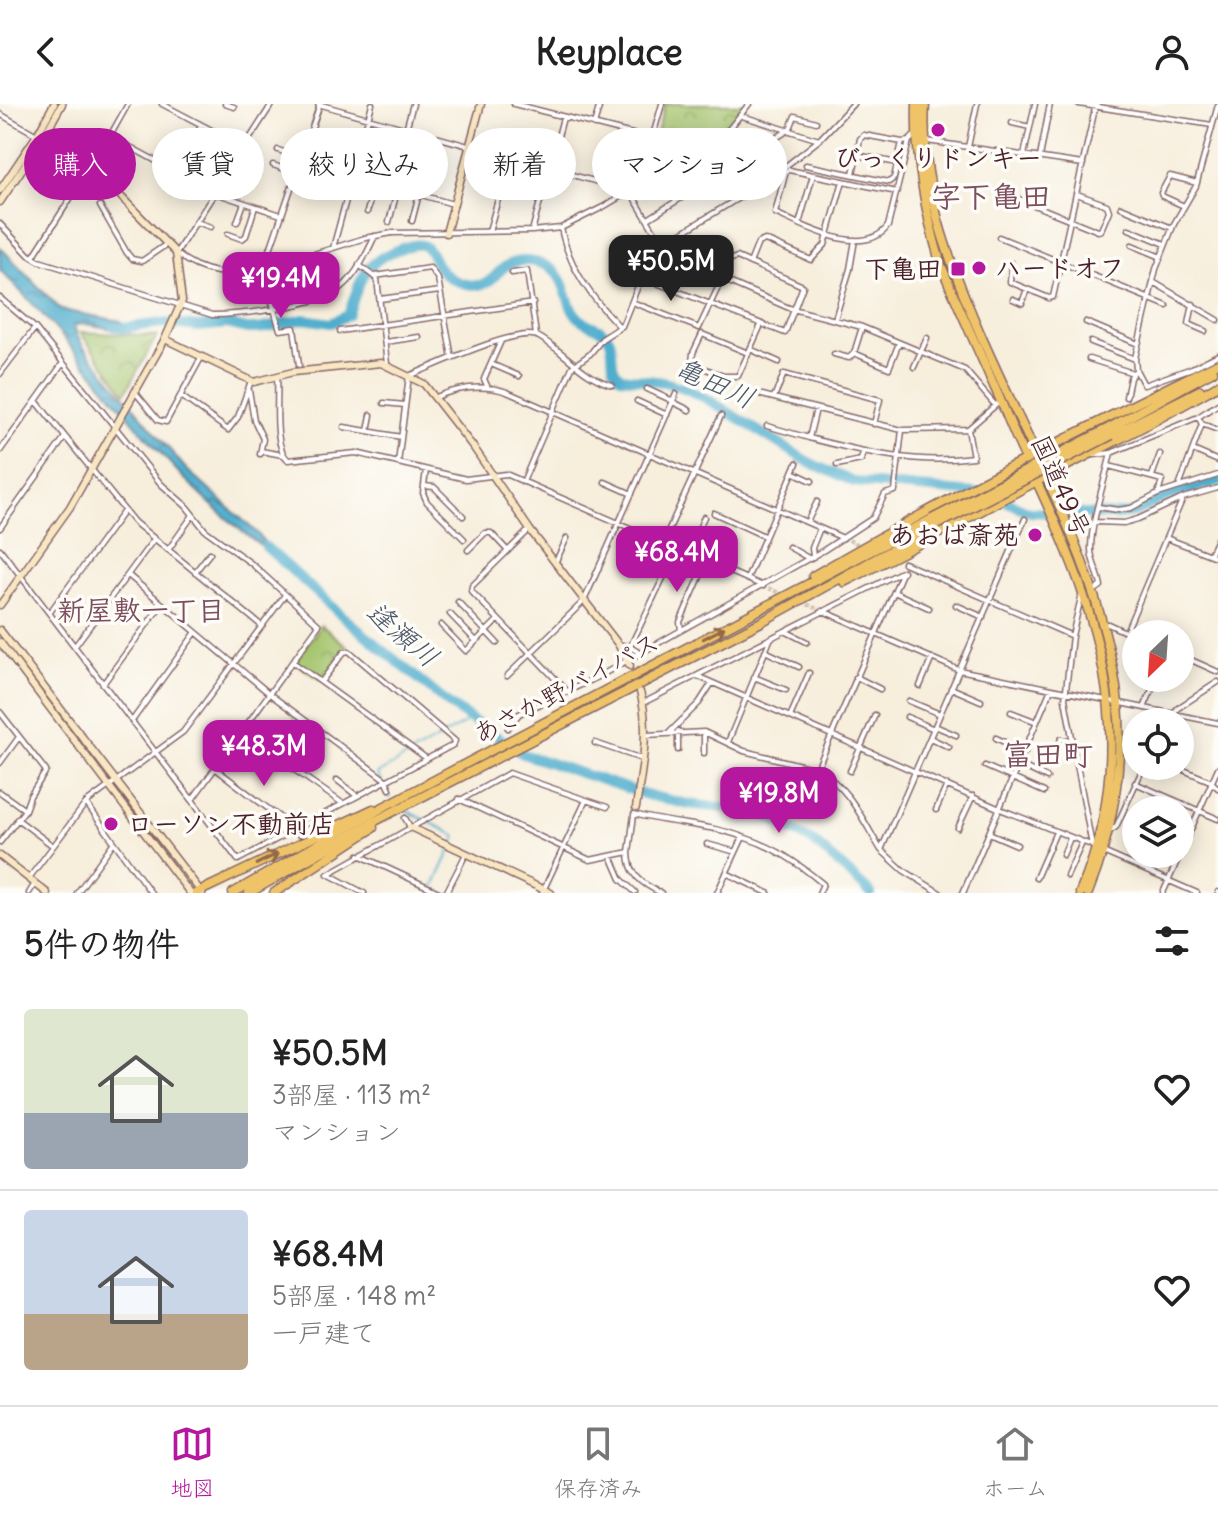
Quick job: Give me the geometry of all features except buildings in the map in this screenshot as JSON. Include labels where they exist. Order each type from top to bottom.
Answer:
[{"type":"highway","name":"国道49号","points":[[917,104],[913,137],[924,204],[941,265],[998,403],[1031,458]]},
{"type":"highway","name":"国道49号","points":[[925,104],[924,140],[932,201],[945,249],[1103,625],[1114,703],[1118,763],[1116,792],[1107,833],[1097,849],[1080,893]]},
{"type":"highway","points":[[793,591],[862,547],[1031,458],[1218,366]]},
{"type":"highway","name":"あさか野バイパス","points":[[1110,432],[1218,366]]},
{"type":"highway","points":[[761,622],[899,556],[1191,402],[1218,382]]},
{"type":"highway","name":"あさか野バイパス","points":[[233,893],[385,806],[793,591],[1110,432],[1218,382]]},
{"type":"highway","name":"あさか野バイパス","points":[[249,893],[531,739],[761,622],[934,522]]},
{"type":"highway","name":"国道49号","points":[[1088,592],[1114,703],[1108,788],[1088,893]]},
{"type":"highway","points":[[200,892],[367,810],[385,806]]},
{"type":"highway","points":[[274,893],[396,811]]},
{"type":"street","points":[[44,128],[54,104]]},
{"type":"street","points":[[46,128],[62,104]]},
{"type":"street","points":[[114,128],[128,104]]},
{"type":"street","points":[[162,104],[208,128]]},
{"type":"street","points":[[225,104],[234,107]]},
{"type":"street","points":[[258,128],[272,104]]},
{"type":"street","points":[[311,128],[319,104],[403,128]]},
{"type":"street","points":[[365,128],[372,104]]},
{"type":"street","points":[[406,128],[413,104]]},
{"type":"street","points":[[474,128],[481,104]]},
{"type":"street","points":[[514,104],[606,128]]},
{"type":"street","points":[[539,111],[541,104]]},
{"type":"street","points":[[594,125],[600,104]]},
{"type":"street","points":[[655,128],[662,104]]},
{"type":"street","points":[[728,128],[742,116],[749,104]]},
{"type":"street","points":[[844,104],[852,105]]},
{"type":"street","points":[[968,147],[977,104]]},
{"type":"street","points":[[1024,155],[1035,104]]},
{"type":"street","points":[[1040,157],[1050,104]]},
{"type":"street","points":[[1079,104],[1212,125]]},
{"type":"street","points":[[787,168],[852,105]]},
{"type":"street","points":[[1011,263],[1010,282],[1052,298],[1096,105]]},
{"type":"street","points":[[1126,397],[1135,372],[1138,344],[1153,282],[1172,228],[1197,183],[1218,105]]},
{"type":"street","points":[[0,114],[24,128]]},
{"type":"street","points":[[742,116],[819,140]]},
{"type":"street","points":[[648,219],[788,131],[795,116],[816,122]]},
{"type":"street","points":[[560,128],[563,117]]},
{"type":"street","points":[[1012,123],[1030,127]]},
{"type":"street","points":[[200,124],[200,128]]},
{"type":"street","points":[[853,174],[860,139],[864,135],[902,142],[913,137]]},
{"type":"street","points":[[778,200],[775,213],[799,224],[827,235],[870,240],[884,232],[890,222],[913,137]]},
{"type":"street","points":[[924,140],[1083,164]]},
{"type":"street","points":[[806,165],[889,182],[894,179],[902,142]]},
{"type":"street","points":[[857,155],[897,163]]},
{"type":"street","points":[[0,190],[24,158]]},
{"type":"street","points":[[0,202],[24,163]]},
{"type":"street","points":[[273,165],[280,167]]},
{"type":"street","points":[[446,233],[464,165]]},
{"type":"street","points":[[787,170],[897,192]]},
{"type":"street","points":[[799,224],[813,175]]},
{"type":"street","points":[[1184,206],[1161,193],[1173,175],[1197,183]]},
{"type":"street","points":[[749,263],[758,243],[765,240],[811,260],[825,245],[843,181]]},
{"type":"street","points":[[1019,199],[1070,221],[1101,230],[1109,211],[1107,205],[1077,194]]},
{"type":"street","points":[[33,257],[69,200]]},
{"type":"street","points":[[124,200],[176,253],[194,265],[218,273],[236,274],[263,270],[392,233],[561,228],[613,200]]},
{"type":"street","points":[[0,605],[60,522],[167,335],[180,309],[176,253],[210,200]]},
{"type":"street","points":[[235,200],[281,215]]},
{"type":"street","points":[[286,200],[263,270],[280,328],[294,328],[299,365]]},
{"type":"street","points":[[333,248],[345,200]]},
{"type":"street","points":[[367,212],[370,200]]},
{"type":"street","points":[[389,222],[395,200]]},
{"type":"street","points":[[412,221],[417,200]]},
{"type":"street","points":[[439,200],[453,204]]},
{"type":"street","points":[[489,231],[498,200]]},
{"type":"street","points":[[532,231],[540,200]]},
{"type":"street","points":[[636,200],[665,243],[700,257],[702,261],[695,278],[691,280],[646,261]]},
{"type":"street","points":[[523,482],[576,363],[620,327],[652,251],[739,200]]},
{"type":"street","points":[[237,222],[244,203]]},
{"type":"street","points":[[100,206],[132,259],[142,261],[167,244]]},
{"type":"street","points":[[228,234],[242,239],[246,236],[255,207]]},
{"type":"street","points":[[1121,207],[1172,228]]},
{"type":"street","points":[[196,222],[211,227]]},
{"type":"street","points":[[0,224],[33,257],[180,309],[212,315],[241,315],[322,298],[348,281],[375,236]]},
{"type":"street","points":[[561,228],[576,273],[590,294],[620,327]]},
{"type":"street","points":[[1129,229],[1165,244]]},
{"type":"street","points":[[999,237],[1167,306]]},
{"type":"street","points":[[835,319],[855,240]]},
{"type":"street","points":[[1132,245],[1161,257]]},
{"type":"street","points":[[641,277],[711,303],[761,325],[785,333],[803,286],[737,257],[729,260],[722,279],[711,303],[700,331],[692,363],[723,376],[738,376],[761,325]]},
{"type":"street","points":[[359,265],[374,275],[430,268],[438,279],[452,358]]},
{"type":"street","points":[[512,273],[527,271],[536,335]]},
{"type":"street","points":[[374,275],[380,299],[387,365]]},
{"type":"street","points":[[722,279],[795,308],[862,327],[965,370],[998,403],[973,428],[902,430],[762,395]]},
{"type":"street","points":[[1153,282],[1218,320]]},
{"type":"street","points":[[1013,299],[1022,303],[1027,289]]},
{"type":"street","points":[[380,299],[440,291]]},
{"type":"street","points":[[0,298],[35,328],[161,484],[205,530],[252,564],[319,625],[243,734],[192,800]]},
{"type":"street","points":[[632,302],[779,362]]},
{"type":"street","points":[[340,331],[533,303]]},
{"type":"street","points":[[1193,304],[1189,324],[1205,331]]},
{"type":"street","points":[[1086,322],[1138,344]]},
{"type":"street","points":[[834,354],[849,358],[854,353],[862,327]]},
{"type":"street","points":[[0,374],[35,328]]},
{"type":"street","points":[[409,376],[524,334],[536,335],[595,378],[612,385]]},
{"type":"street","points":[[167,335],[201,358],[250,384],[293,372],[387,365],[424,384],[629,663]]},
{"type":"street","points":[[385,342],[419,337]]},
{"type":"street","points":[[914,367],[927,338]]},
{"type":"street","points":[[488,388],[484,379],[501,341]]},
{"type":"street","points":[[1091,342],[1135,359]]},
{"type":"street","points":[[854,353],[889,368],[899,343]]},
{"type":"street","points":[[1089,359],[1135,372],[1144,385],[1218,355]]},
{"type":"street","points":[[135,392],[151,413],[162,423],[166,422],[201,358]]},
{"type":"street","points":[[0,451],[63,363]]},
{"type":"street","points":[[491,364],[519,376]]},
{"type":"street","points":[[774,398],[784,374],[880,400],[874,424]]},
{"type":"street","points":[[277,376],[277,420],[283,455],[288,460],[356,453],[469,480],[506,474],[763,586]]},
{"type":"street","points":[[398,463],[409,376]]},
{"type":"street","points":[[181,396],[228,430],[238,417],[250,384]]},
{"type":"street","points":[[250,384],[254,420],[263,439],[260,452],[283,455]]},
{"type":"street","points":[[436,397],[451,391],[488,388],[507,392],[843,538]]},
{"type":"street","points":[[647,389],[689,410]]},
{"type":"street","points":[[507,676],[584,601],[676,394]]},
{"type":"street","points":[[637,401],[667,415]]},
{"type":"street","points":[[37,402],[124,511],[262,626]]},
{"type":"street","points":[[384,403],[405,405]]},
{"type":"street","points":[[1088,455],[1111,453],[1198,417],[1218,404]]},
{"type":"street","points":[[809,438],[816,409]]},
{"type":"street","points":[[368,431],[371,415]]},
{"type":"street","points":[[663,542],[721,416]]},
{"type":"street","points":[[1198,417],[1202,424],[1218,430]]},
{"type":"street","points":[[1179,487],[1202,424]]},
{"type":"street","points":[[767,426],[863,452],[899,458],[973,457],[968,429]]},
{"type":"street","points":[[344,427],[401,437]]},
{"type":"street","points":[[508,728],[519,714],[629,663],[640,653],[763,586],[873,518],[885,494],[894,493],[902,430]]},
{"type":"street","points":[[0,528],[65,437]]},
{"type":"street","points":[[1193,450],[1218,461]]},
{"type":"street","points":[[837,465],[861,460],[863,452]]},
{"type":"street","points":[[1097,849],[1065,692],[1079,596],[1101,586],[1091,550],[1111,453]]},
{"type":"street","points":[[1152,476],[1160,454]]},
{"type":"street","points":[[747,579],[797,463]]},
{"type":"street","points":[[1108,466],[1162,480],[1158,494]]},
{"type":"street","points":[[426,470],[423,493],[427,502],[464,539]]},
{"type":"street","points":[[793,472],[812,481]]},
{"type":"street","points":[[1098,508],[1131,508],[1158,494],[1218,475]]},
{"type":"street","points":[[605,482],[632,494]]},
{"type":"street","points":[[424,486],[434,487],[463,516]]},
{"type":"street","points":[[1096,522],[1124,523],[1183,498],[1218,488]]},
{"type":"street","points":[[1209,490],[1218,495]]},
{"type":"street","points":[[1131,620],[1183,498]]},
{"type":"street","points":[[807,522],[817,502]]},
{"type":"street","points":[[50,613],[124,511]]},
{"type":"street","points":[[714,513],[764,536]]},
{"type":"street","points":[[168,550],[193,515]]},
{"type":"street","points":[[691,554],[704,517]]},
{"type":"street","points":[[881,850],[1025,519]]},
{"type":"street","points":[[811,558],[820,528]]},
{"type":"street","points":[[530,530],[472,586],[471,591],[568,692]]},
{"type":"street","points":[[468,550],[485,533],[491,533],[508,551]]},
{"type":"street","points":[[1210,554],[1218,537]]},
{"type":"street","points":[[555,563],[567,538]]},
{"type":"street","points":[[1166,538],[1218,558]]},
{"type":"street","points":[[75,646],[154,539]]},
{"type":"street","points":[[789,547],[811,558]]},
{"type":"street","points":[[630,647],[678,548]]},
{"type":"street","points":[[0,549],[238,860],[453,745],[455,738],[350,652],[344,652],[321,682]]},
{"type":"street","points":[[195,572],[210,553]]},
{"type":"street","points":[[681,630],[680,622],[707,561]]},
{"type":"street","points":[[904,563],[1072,636]]},
{"type":"street","points":[[643,703],[912,568]]},
{"type":"street","points":[[817,769],[903,571]]},
{"type":"street","points":[[128,575],[271,695],[386,780],[390,789]]},
{"type":"street","points":[[894,592],[929,608]]},
{"type":"street","points":[[29,893],[32,880],[53,846],[86,803],[183,732],[285,594]]},
{"type":"street","points":[[458,602],[497,643]]},
{"type":"street","points":[[103,684],[162,604]]},
{"type":"street","points":[[956,605],[983,617]]},
{"type":"street","points":[[823,611],[959,670],[1144,708],[1151,692]]},
{"type":"street","points":[[450,614],[476,641]]},
{"type":"street","points":[[441,625],[466,651],[498,620]]},
{"type":"street","points":[[1103,625],[1122,630]]},
{"type":"street","points":[[0,630],[190,893]]},
{"type":"street","points":[[785,631],[807,642]]},
{"type":"street","points":[[132,722],[196,632]]},
{"type":"street","points":[[728,742],[770,639]]},
{"type":"street","points":[[0,642],[200,892]]},
{"type":"street","points":[[618,644],[640,653]]},
{"type":"street","points":[[765,651],[799,667]]},
{"type":"street","points":[[920,686],[932,658]]},
{"type":"street","points":[[1194,661],[1218,672]]},
{"type":"street","points":[[293,662],[426,758]]},
{"type":"street","points":[[790,717],[809,673]]},
{"type":"street","points":[[695,675],[1197,893]]},
{"type":"street","points":[[754,677],[786,690]]},
{"type":"street","points":[[856,677],[880,689]]},
{"type":"street","points":[[670,732],[699,703],[712,682]]},
{"type":"street","points":[[1179,708],[1218,682]]},
{"type":"street","points":[[951,688],[981,701]]},
{"type":"street","points":[[963,893],[1051,689]]},
{"type":"street","points":[[640,692],[643,703],[642,759],[629,852],[630,866],[640,882],[661,893]]},
{"type":"street","points":[[909,701],[940,714]]},
{"type":"street","points":[[0,712],[46,771],[25,810],[0,842]]},
{"type":"street","points":[[1011,712],[1037,722]]},
{"type":"street","points":[[850,771],[875,715]]},
{"type":"street","points":[[907,717],[956,735]]},
{"type":"street","points":[[1194,718],[1218,723]]},
{"type":"street","points":[[678,731],[678,750]]},
{"type":"street","points":[[643,735],[704,732],[759,755],[817,769],[842,787],[854,802],[881,850],[903,870],[940,893]]},
{"type":"street","points":[[704,732],[704,753]]},
{"type":"street","points":[[243,734],[343,804]]},
{"type":"street","points":[[0,763],[19,737]]},
{"type":"street","points":[[930,738],[949,747]]},
{"type":"street","points":[[996,738],[1025,752]]},
{"type":"street","points":[[1053,757],[1061,739],[1073,741]]},
{"type":"street","points":[[595,743],[642,759]]},
{"type":"street","points":[[1019,765],[1047,778]]},
{"type":"street","points":[[985,766],[1044,792]]},
{"type":"street","points":[[1194,822],[1218,768]]},
{"type":"street","points":[[216,769],[299,835]]},
{"type":"street","points":[[364,893],[328,874],[509,773],[607,807]]},
{"type":"street","points":[[1194,775],[1218,788]]},
{"type":"street","points":[[337,780],[357,796]]},
{"type":"street","points":[[1107,833],[1116,827],[1137,780]]},
{"type":"street","points":[[1135,783],[1218,819]]},
{"type":"street","points":[[936,810],[947,785]]},
{"type":"street","points":[[0,792],[25,810]]},
{"type":"street","points":[[958,828],[973,796]]},
{"type":"street","points":[[459,799],[590,860],[629,852]]},
{"type":"street","points":[[543,891],[586,800]]},
{"type":"street","points":[[86,803],[151,893]]},
{"type":"street","points":[[635,811],[674,823],[717,828],[770,846],[823,884],[819,893]]},
{"type":"street","points":[[405,818],[410,827],[551,893]]},
{"type":"street","points":[[17,819],[53,846]]},
{"type":"street","points":[[1036,878],[1056,832]]},
{"type":"street","points":[[989,833],[1017,845]]},
{"type":"street","points":[[717,893],[743,837]]},
{"type":"street","points":[[1063,855],[1070,838]]},
{"type":"street","points":[[77,893],[114,842]]},
{"type":"street","points":[[1067,876],[1082,843]]},
{"type":"street","points":[[707,844],[736,852]]},
{"type":"street","points":[[359,855],[444,893],[466,854]]},
{"type":"street","points":[[0,856],[47,893]]},
{"type":"street","points":[[611,856],[621,879],[635,892],[640,882]]},
{"type":"street","points":[[1163,893],[1174,868]]},
{"type":"street","points":[[726,873],[768,893]]},
{"type":"green space","points":[[665,104],[746,104],[724,128],[658,128]]},
{"type":"green space","points":[[80,332],[157,336],[125,393]]},
{"type":"green space","points":[[321,625],[347,646],[321,680],[295,662]]},
{"type":"water","points":[[0,247],[61,310],[121,321],[129,332],[74,325],[85,349],[186,469],[256,532],[276,556],[217,510],[166,459],[54,327],[0,270]]},
{"type":"waterway","name":"亀田川","points":[[113,326],[123,328],[164,323],[198,327],[227,324],[259,329],[304,319],[331,323],[348,315],[360,282],[371,266],[389,253],[420,245],[428,249],[442,272],[466,284],[485,283],[506,266],[517,262],[536,262],[548,267],[558,275],[574,313],[609,338],[614,368],[621,377],[664,382],[684,388],[810,463],[854,482],[974,493],[1000,499],[1030,512],[1114,515],[1133,513],[1167,496],[1218,481]]},
{"type":"waterway","name":"逢瀬川","points":[[266,547],[347,620],[451,706],[523,754],[647,795],[687,804],[759,812],[814,842],[871,893]]},
{"type":"waterway","points":[[390,798],[377,774],[470,720]]},
{"type":"waterway","points":[[403,809],[457,836],[431,893]]},
{"type":"tunnel","points":[[843,538],[861,545]]},
{"type":"tunnel","points":[[763,586],[823,611]]},
{"type":"place","name":"びっくりドンキー","points":[[938,130]]},
{"type":"place","name":"ハードオフ","points":[[979,268]]},
{"type":"place","name":"下亀田","points":[[958,269]]},
{"type":"place","name":"あおば斎苑","points":[[1035,535]]},
{"type":"place","name":"ローソン不動前店","points":[[111,824]]},
{"type":"district","name":"字下亀田","points":[[991,197]]},
{"type":"district","name":"新屋敷一丁目","points":[[141,610]]},
{"type":"district","name":"富田町","points":[[1048,755]]}]
